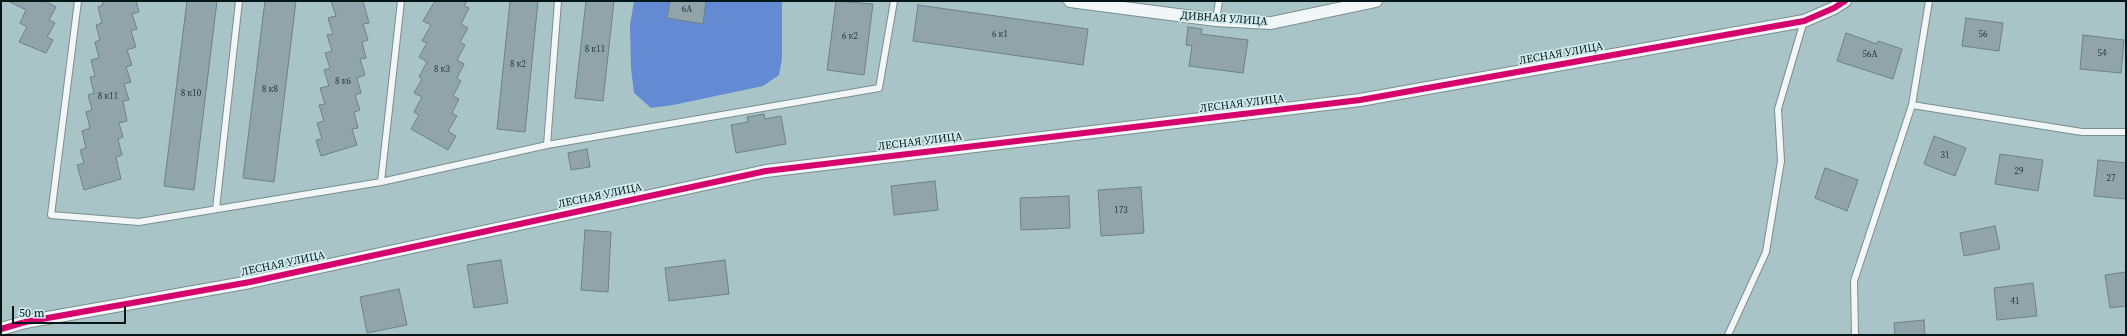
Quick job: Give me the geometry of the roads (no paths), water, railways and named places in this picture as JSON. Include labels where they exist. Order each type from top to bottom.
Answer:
[{"type":"street","name":"ДИВНАЯ УЛИЦА","points":[[1070,1],[1216,20],[1271,22],[1376,1]]},
{"type":"street","name":"ЛЕСНАЯ УЛИЦА","points":[[1,329],[25,322],[250,282],[766,171],[1360,100],[1804,21],[1834,8],[1844,1]]},
{"type":"lane","points":[[78,1],[51,215],[139,222],[381,182],[547,145],[879,88],[894,1]]},
{"type":"lane","points":[[216,209],[239,1]]},
{"type":"lane","points":[[381,182],[401,1]]},
{"type":"lane","points":[[547,145],[558,1]]},
{"type":"lane","points":[[1216,20],[1219,1]]},
{"type":"lane","points":[[1855,335],[1854,281],[1912,105],[1929,1]]},
{"type":"lane","points":[[1728,335],[1766,252],[1782,160],[1778,109],[1804,21]]},
{"type":"lane","points":[[1912,105],[2082,132],[2126,132]]},
{"type":"water","points":[[634,1],[782,1],[782,59],[779,75],[763,86],[673,105],[651,108],[634,93],[631,68],[630,25]]}]
